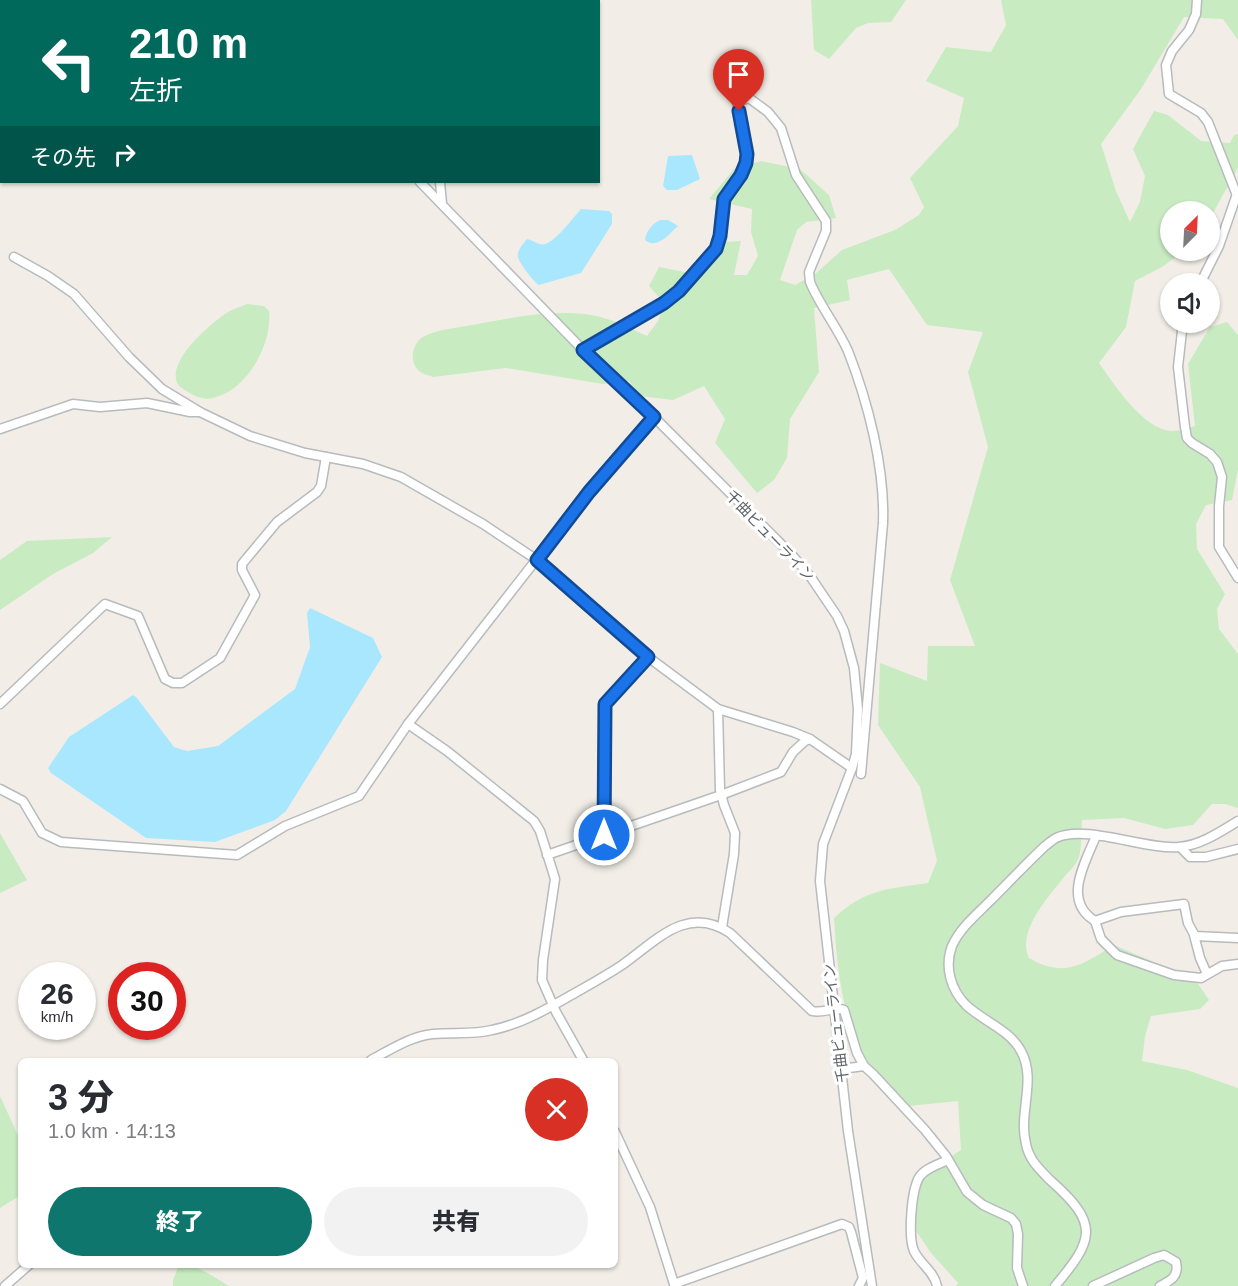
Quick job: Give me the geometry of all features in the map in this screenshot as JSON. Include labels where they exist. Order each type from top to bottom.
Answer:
[{"type":"street","points":[[1197,0],[1196,14],[1189,30],[1172,51],[1166,65],[1169,94],[1201,113],[1208,122],[1237,195],[1219,246],[1206,273]]},
{"type":"street","points":[[583,350],[664,303],[679,291],[716,249],[720,236],[724,199],[741,175],[746,163],[747,154],[737,102],[749,98],[768,112],[781,128],[796,175],[826,221],[826,231],[809,272],[810,282],[847,350],[874,437],[884,500],[861,774]]},
{"type":"street","name":"千曲ビューライン","points":[[421,183],[583,350],[654,417],[792,555],[810,576],[837,616],[844,631],[854,668],[858,709],[856,754],[823,844],[820,881],[841,1069],[872,1286]]},
{"type":"street","points":[[440,183],[442,204]]},
{"type":"street","points":[[14,257],[74,294],[129,357],[162,388],[200,412],[250,436],[305,453],[363,464],[401,477],[483,524],[537,560],[648,657],[718,709],[810,739],[852,768]]},
{"type":"street","points":[[1182,333],[1178,367],[1187,438],[1210,453],[1217,462],[1222,477],[1219,547],[1238,578]]},
{"type":"street","points":[[0,429],[73,404],[100,407],[147,403],[200,412]]},
{"type":"street","points":[[0,789],[23,801],[42,833],[61,842],[237,855],[285,826],[358,796],[408,724],[589,492],[654,417]]},
{"type":"street","points":[[0,704],[105,604],[136,614],[168,682],[182,683],[217,662],[255,595],[242,570],[242,564],[277,522],[317,492],[321,486],[326,457]]},
{"type":"street","points":[[604,835],[605,704],[648,657]]},
{"type":"street","points":[[718,709],[721,795],[735,833],[734,855],[722,927]]},
{"type":"street","points":[[408,724],[447,751],[534,821],[540,831],[555,879],[542,975],[553,1005],[582,1058]]},
{"type":"street","points":[[547,855],[781,772],[793,752],[810,739]]},
{"type":"street","points":[[1055,1286],[1084,1247],[1086,1232],[1084,1221],[1074,1202],[1041,1171],[1028,1153],[1023,1122],[1029,1074],[1022,1053],[1015,1040],[974,1011],[957,994],[949,971],[952,947],[965,927],[1045,846],[1057,838],[1096,836],[1162,847],[1180,847],[1208,839],[1238,821]]},
{"type":"street","points":[[1096,836],[1078,882],[1077,891],[1085,914],[1095,921],[1101,939],[1117,955],[1174,975],[1201,978],[1222,966],[1238,964]]},
{"type":"street","points":[[1180,847],[1190,857],[1206,857],[1238,849]]},
{"type":"street","points":[[1095,921],[1121,912],[1184,904],[1188,923],[1207,974]]},
{"type":"street","points":[[374,1058],[423,1036],[466,1035],[519,1022],[553,1005],[622,964],[645,946],[678,926],[702,923],[722,927],[812,1011],[841,1008],[844,1010],[856,1053],[864,1066],[925,1130],[948,1160],[967,1191],[982,1206],[1011,1218],[1016,1224],[1017,1268],[1023,1286]]},
{"type":"street","points":[[1194,935],[1238,938]]},
{"type":"street","points":[[841,1069],[864,1066]]},
{"type":"street","points":[[618,1139],[650,1208],[674,1284],[842,1224],[849,1227],[851,1232],[863,1278],[859,1286]]},
{"type":"street","points":[[937,1286],[934,1276],[917,1256],[912,1244],[914,1192],[923,1173],[948,1160]]},
{"type":"street","points":[[1093,1286],[1154,1257],[1164,1255],[1176,1262],[1178,1271],[1173,1280],[1160,1286]]},
{"type":"street","points":[[5,1286],[25,1268]]},
{"type":"green space","points":[[811,0],[906,0],[891,22],[868,23],[856,28],[829,59],[814,50]]},
{"type":"green space","points":[[1001,0],[1238,0],[1238,40],[1223,19],[1184,17],[1141,89],[1101,144],[1116,191],[1130,222],[1140,202],[1145,176],[1133,149],[1154,111],[1168,115],[1201,141],[1230,143],[1234,135],[1238,134],[1238,168],[1220,201],[1160,201],[1160,261],[1170,261],[1135,281],[1126,327],[1099,363],[1130,404],[1150,423],[1161,429],[1180,430],[1195,426],[1188,364],[1206,333],[1220,333],[1220,324],[1227,322],[1238,335],[1238,469],[1232,500],[1206,505],[1196,524],[1197,549],[1225,594],[1217,609],[1219,629],[1238,654],[1238,808],[1225,804],[1212,804],[1193,825],[1165,829],[1124,818],[1082,820],[1078,860],[1036,915],[1030,926],[1026,948],[1029,958],[1053,968],[1064,968],[1083,963],[1114,945],[1183,976],[1194,978],[1209,1000],[1200,1009],[1151,1016],[1145,1036],[1142,1061],[1187,1070],[1238,1088],[1238,1286],[956,1286],[958,1283],[931,1253],[906,1216],[923,1175],[961,1150],[958,1101],[909,1106],[868,1064],[850,1025],[845,1007],[834,918],[856,901],[877,892],[928,883],[937,861],[920,787],[878,725],[880,663],[927,681],[928,646],[975,646],[950,580],[988,447],[968,372],[983,332],[927,325],[889,269],[847,280],[850,300],[814,308],[819,372],[790,419],[787,458],[774,480],[757,493],[715,443],[725,419],[704,386],[673,400],[640,396],[629,381],[603,384],[506,368],[433,377],[419,371],[413,361],[413,352],[417,343],[434,332],[531,315],[576,313],[598,316],[647,336],[658,321],[664,303],[649,286],[659,267],[700,275],[723,242],[741,241],[734,275],[747,275],[758,256],[751,232],[752,209],[709,199],[734,169],[761,161],[800,169],[829,195],[836,218],[806,222],[797,230],[780,280],[795,285],[815,274],[842,250],[895,230],[919,215],[924,207],[910,178],[958,126],[964,98],[926,81],[946,47],[991,52],[1006,25]]},
{"type":"green space","points":[[247,304],[264,306],[269,311],[269,324],[262,351],[247,376],[225,394],[208,399],[191,394],[179,386],[176,377],[177,367],[190,346],[225,314]]},
{"type":"green space","points":[[112,537],[93,553],[53,574],[0,610],[0,560],[27,541]]},
{"type":"green space","points":[[0,833],[27,880],[0,893]]},
{"type":"green space","points":[[0,1096],[18,1135],[18,1197],[0,1208]]},
{"type":"green space","points":[[178,1268],[197,1268],[229,1286],[173,1286]]},
{"type":"water","points":[[692,155],[700,179],[677,190],[667,190],[663,186],[668,156]]},
{"type":"water","points":[[581,209],[609,211],[612,214],[612,224],[581,273],[539,285],[521,263],[518,257],[519,250],[527,239],[540,244],[549,242]]},
{"type":"water","points":[[660,220],[668,220],[678,226],[667,237],[658,242],[649,243],[645,240],[647,234],[650,228]]},
{"type":"water","points":[[310,608],[373,638],[382,657],[286,811],[275,820],[215,842],[146,838],[51,773],[48,768],[69,737],[133,695],[174,747],[187,751],[218,746],[295,689],[310,647],[307,613]]},
{"type":"route","points":[[604,835],[605,704],[648,657],[537,560],[589,492],[654,417],[583,350],[664,303],[679,291],[695,270],[716,249],[720,236],[724,199],[741,175],[746,163],[747,154],[739,111]]}]
